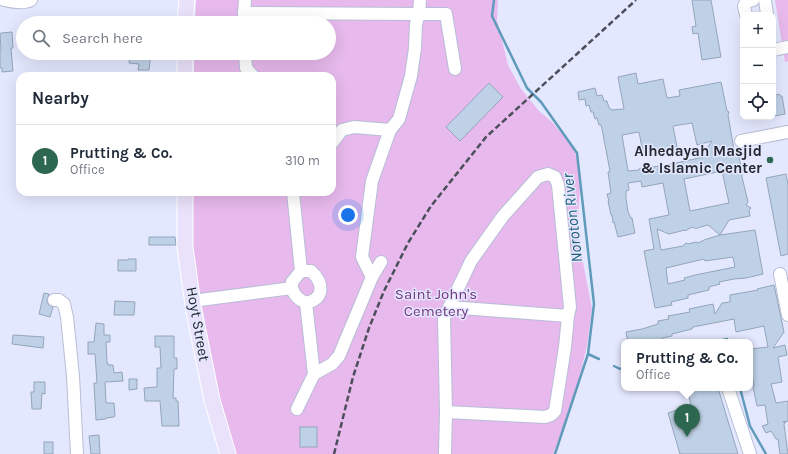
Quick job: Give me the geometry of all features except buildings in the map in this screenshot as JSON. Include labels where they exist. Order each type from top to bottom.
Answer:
[{"type":"main road","points":[[186,16],[187,0]]},
{"type":"main road","points":[[185,60],[185,72]]},
{"type":"main road","name":"Hoyt Street","points":[[185,196],[185,247],[192,301],[212,400],[228,454]]},
{"type":"street","points":[[4,0],[11,2],[28,2],[32,0]]},
{"type":"street","points":[[244,16],[245,0]]},
{"type":"street","points":[[372,278],[362,257],[372,181],[390,130],[399,119],[411,76],[420,0]]},
{"type":"street","points":[[745,12],[744,6],[746,2],[753,0]]},
{"type":"street","points":[[765,0],[767,12]]},
{"type":"street","points":[[332,16],[446,14],[455,69]]},
{"type":"street","points":[[776,49],[788,48]]},
{"type":"street","points":[[245,60],[246,68],[250,72]]},
{"type":"street","points":[[336,138],[342,130],[354,127],[390,130]]},
{"type":"street","points":[[741,141],[788,132]]},
{"type":"street","points":[[445,454],[446,412],[444,318],[471,260],[503,216],[538,177],[548,174],[555,177],[558,185],[570,307],[555,411],[551,416],[545,417],[446,412]]},
{"type":"street","points":[[293,196],[302,271]]},
{"type":"street","points":[[314,374],[332,364],[340,356],[372,278],[381,262]]},
{"type":"street","points":[[311,270],[317,276],[321,292],[312,301],[306,303],[299,300],[293,293],[292,288],[292,282],[302,271],[311,270]]},
{"type":"street","points":[[779,274],[788,315]]},
{"type":"street","points":[[192,301],[292,288]]},
{"type":"street","points":[[54,300],[60,300],[64,304],[67,317],[73,376],[77,454]]},
{"type":"street","points":[[297,409],[314,374],[306,303]]},
{"type":"street","points":[[449,307],[568,316]]},
{"type":"street","points":[[729,391],[750,454]]},
{"type":"green space","name":"Saint John's Cemetery","points":[[196,0],[498,0],[497,20],[508,65],[521,89],[539,111],[552,122],[574,148],[581,176],[577,231],[592,309],[587,346],[573,403],[553,454],[233,454],[222,409],[190,245],[191,196],[336,196],[336,72],[194,72],[194,60],[336,60],[336,16],[195,16]]},
{"type":"green space","points":[[775,0],[788,0],[788,61],[785,62]]},
{"type":"waterway","name":"Noroton River","points":[[494,0],[492,16],[527,88],[541,102],[577,153],[594,304],[588,354],[555,454]]},
{"type":"waterway","points":[[588,354],[599,359]]},
{"type":"waterway","points":[[614,366],[621,368]]},
{"type":"waterway","points":[[741,391],[750,426],[766,454]]},
{"type":"railway","points":[[334,454],[353,377],[369,328],[384,291],[408,243],[431,206],[486,137],[636,0]]},
{"type":"place","name":"Alhedayah Masjid & Islamic Center","points":[[770,160]]},
{"type":"place","name":"Prutting & Co.","points":[[687,437]]}]
